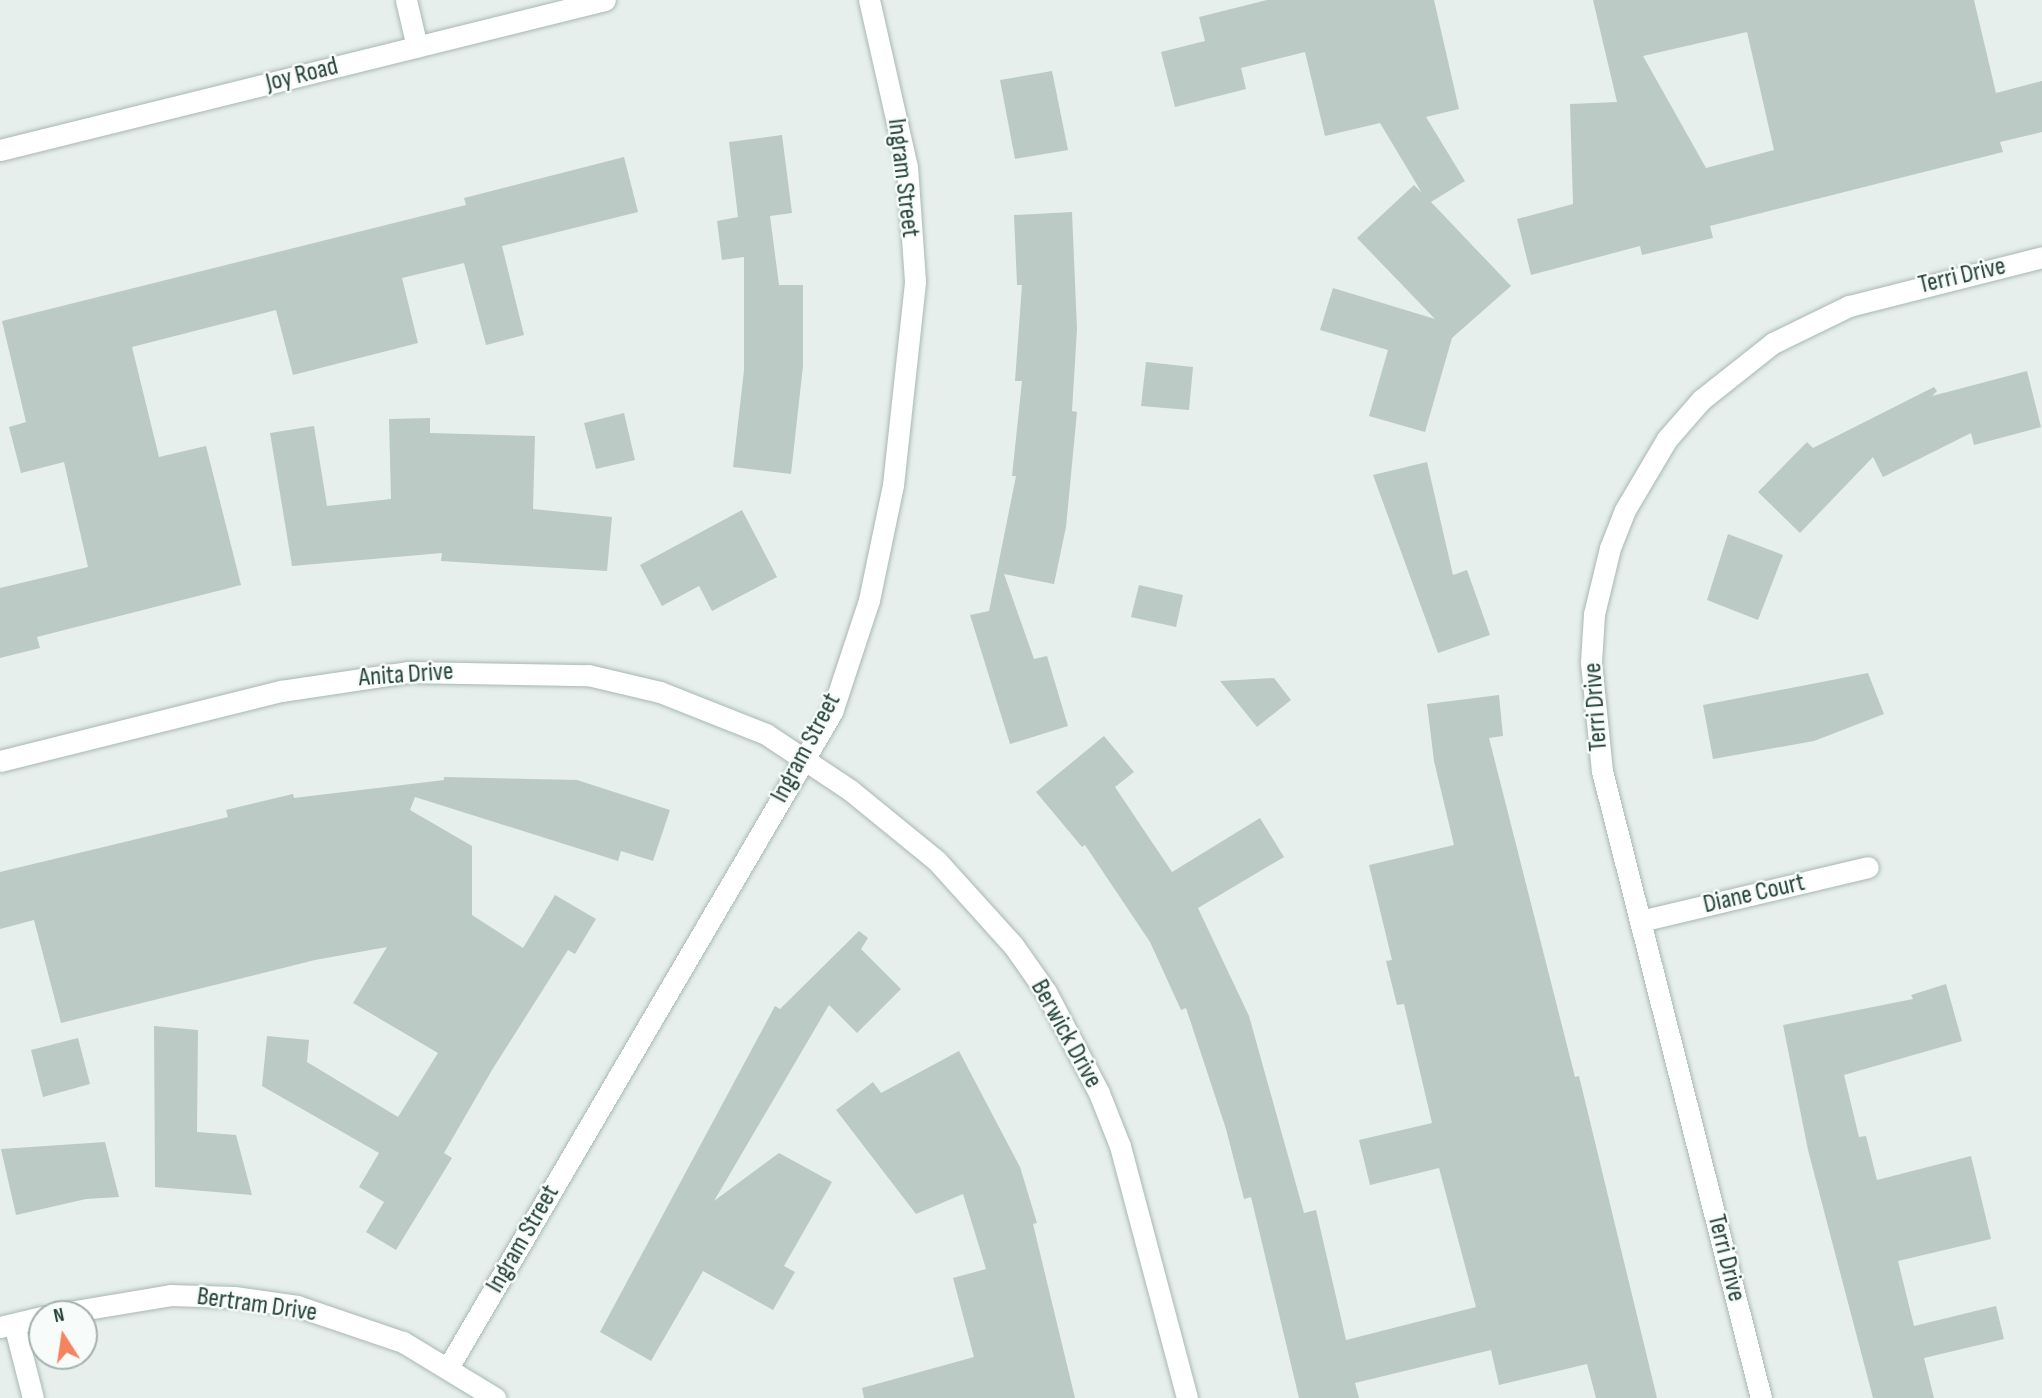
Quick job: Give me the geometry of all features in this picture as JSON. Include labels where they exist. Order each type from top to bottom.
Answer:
[{"type":"street","points":[[406,0],[418,47]]},
{"type":"street","name":"Joy Road","points":[[0,150],[605,0]]},
{"type":"street","name":"Ingram Street","points":[[449,1366],[832,712],[869,600],[893,485],[915,281],[907,167],[869,0]]},
{"type":"street","name":"Terri Drive","points":[[1761,1398],[1602,771],[1591,662],[1594,614],[1610,548],[1644,473],[1701,400],[1738,367],[1810,322],[1889,294],[2042,257]]},
{"type":"street","name":"Anita Drive","points":[[0,761],[292,689],[350,678],[466,671],[587,675],[660,692],[746,724],[802,762]]},
{"type":"street","name":"Berwick Drive","points":[[802,762],[850,790],[937,861],[984,910],[1046,992],[1100,1093],[1120,1146],[1187,1398]]},
{"type":"street","name":"Diane Court","points":[[1640,921],[1868,867]]},
{"type":"street","name":"Bertram Drive","points":[[98,1305],[122,1300],[234,1297],[343,1319],[449,1366]]},
{"type":"street","points":[[28,1320],[7,1325],[33,1398]]},
{"type":"street","points":[[449,1366],[495,1398]]},
{"type":"building","points":[[1267,0],[1434,0],[1459,109],[1426,117],[1465,181],[1431,202],[1511,286],[1452,338],[1425,432],[1369,416],[1388,350],[1320,330],[1333,288],[1435,319],[1357,238],[1414,185],[1422,193],[1380,123],[1325,136],[1305,52],[1241,68],[1246,89],[1175,107],[1161,52],[1205,41],[1199,17]]},
{"type":"building","points":[[1593,0],[1974,0],[1996,93],[2042,81],[2042,132],[2000,142],[2003,152],[1710,226],[1713,238],[1642,255],[1640,246],[1531,275],[1517,219],[1573,204],[1570,104],[1617,102]],"holes":[[[1747,32],[1774,150],[1706,168],[1643,56]]]},
{"type":"building","points":[[1052,71],[1068,150],[1015,159],[1000,80]]},
{"type":"building","points":[[782,135],[792,213],[770,216],[779,285],[803,285],[803,366],[791,474],[733,467],[744,370],[744,257],[722,260],[717,221],[738,217],[729,142]]},
{"type":"building","points":[[624,157],[638,212],[502,246],[524,335],[486,345],[464,263],[402,278],[418,343],[293,375],[276,310],[132,347],[159,457],[206,446],[241,585],[37,637],[40,648],[0,658],[0,588],[88,567],[64,462],[21,473],[9,427],[26,422],[2,321],[466,205],[464,198]]},
{"type":"building","points":[[1072,212],[1077,329],[1072,411],[1077,412],[1066,527],[1054,584],[1004,574],[1034,659],[1047,656],[1068,726],[1010,744],[970,615],[989,611],[1016,476],[1012,476],[1022,381],[1015,381],[1022,285],[1017,285],[1014,215]]},
{"type":"building","points":[[1146,362],[1193,367],[1189,410],[1141,406]]},
{"type":"building","points":[[2027,371],[2041,427],[1974,445],[1971,433],[1883,477],[1873,457],[1800,533],[1758,492],[1807,442],[1813,448],[1934,387],[1937,391],[1932,396]]},
{"type":"building","points":[[624,413],[635,460],[596,469],[584,423]]},
{"type":"building","points":[[430,418],[430,433],[535,436],[533,509],[612,517],[607,571],[441,561],[442,553],[292,566],[270,433],[314,426],[327,506],[391,499],[389,419]]},
{"type":"building","points":[[1427,462],[1453,575],[1467,570],[1490,635],[1438,653],[1373,475]]},
{"type":"building","points":[[742,510],[777,577],[712,611],[699,586],[662,606],[640,565]]},
{"type":"building","points":[[1728,534],[1783,555],[1758,620],[1707,600]]},
{"type":"building","points":[[1139,585],[1183,595],[1176,627],[1131,617]]},
{"type":"building","points":[[1868,673],[1884,714],[1814,741],[1713,759],[1703,705]]},
{"type":"building","points":[[1274,678],[1291,700],[1257,727],[1220,681]]},
{"type":"building","points":[[1499,695],[1503,736],[1489,738],[1575,1077],[1579,1076],[1657,1398],[1596,1398],[1587,1364],[1499,1385],[1491,1350],[1355,1383],[1359,1398],[1299,1398],[1251,1197],[1244,1199],[1226,1129],[1186,1008],[1181,1010],[1150,942],[1085,845],[1082,847],[1036,792],[1104,736],[1134,772],[1115,787],[1172,872],[1260,818],[1284,857],[1198,908],[1249,1016],[1304,1213],[1316,1210],[1346,1340],[1476,1307],[1439,1168],[1370,1185],[1359,1140],[1432,1123],[1404,1004],[1397,1005],[1386,961],[1392,960],[1369,865],[1454,845],[1434,761],[1427,704]]},
{"type":"building","points":[[444,777],[577,780],[670,810],[653,861],[621,851],[618,861],[415,797],[410,810],[472,846],[472,915],[523,948],[555,895],[596,919],[575,954],[568,950],[492,1070],[444,1153],[452,1158],[396,1250],[366,1232],[384,1202],[359,1187],[379,1153],[262,1086],[267,1036],[309,1040],[307,1062],[398,1117],[438,1053],[353,1003],[387,947],[315,960],[61,1023],[34,920],[0,929],[0,872],[228,817],[226,810],[293,794],[294,798],[444,780]]},
{"type":"building","points":[[859,931],[868,938],[861,949],[901,989],[857,1033],[829,1005],[714,1201],[779,1153],[832,1182],[784,1266],[795,1272],[773,1310],[703,1271],[651,1361],[600,1332],[775,1006],[780,1009]]},
{"type":"building","points":[[1946,984],[1962,1041],[1844,1075],[1859,1137],[1866,1136],[1877,1180],[1971,1156],[1991,1239],[1898,1261],[1914,1326],[1996,1306],[2004,1339],[1924,1358],[1934,1398],[1873,1398],[1808,1150],[1783,1025],[1913,999],[1911,995]]},
{"type":"building","points":[[154,1026],[198,1030],[197,1132],[236,1135],[252,1195],[155,1187]]},
{"type":"building","points":[[78,1038],[90,1084],[43,1097],[31,1050]]},
{"type":"building","points":[[959,1051],[1020,1167],[1037,1223],[1033,1224],[1075,1398],[864,1398],[862,1388],[974,1357],[953,1278],[986,1269],[963,1194],[916,1214],[836,1110],[873,1082],[881,1093]]},
{"type":"building","points":[[105,1142],[119,1197],[86,1199],[16,1215],[1,1149]]}]
